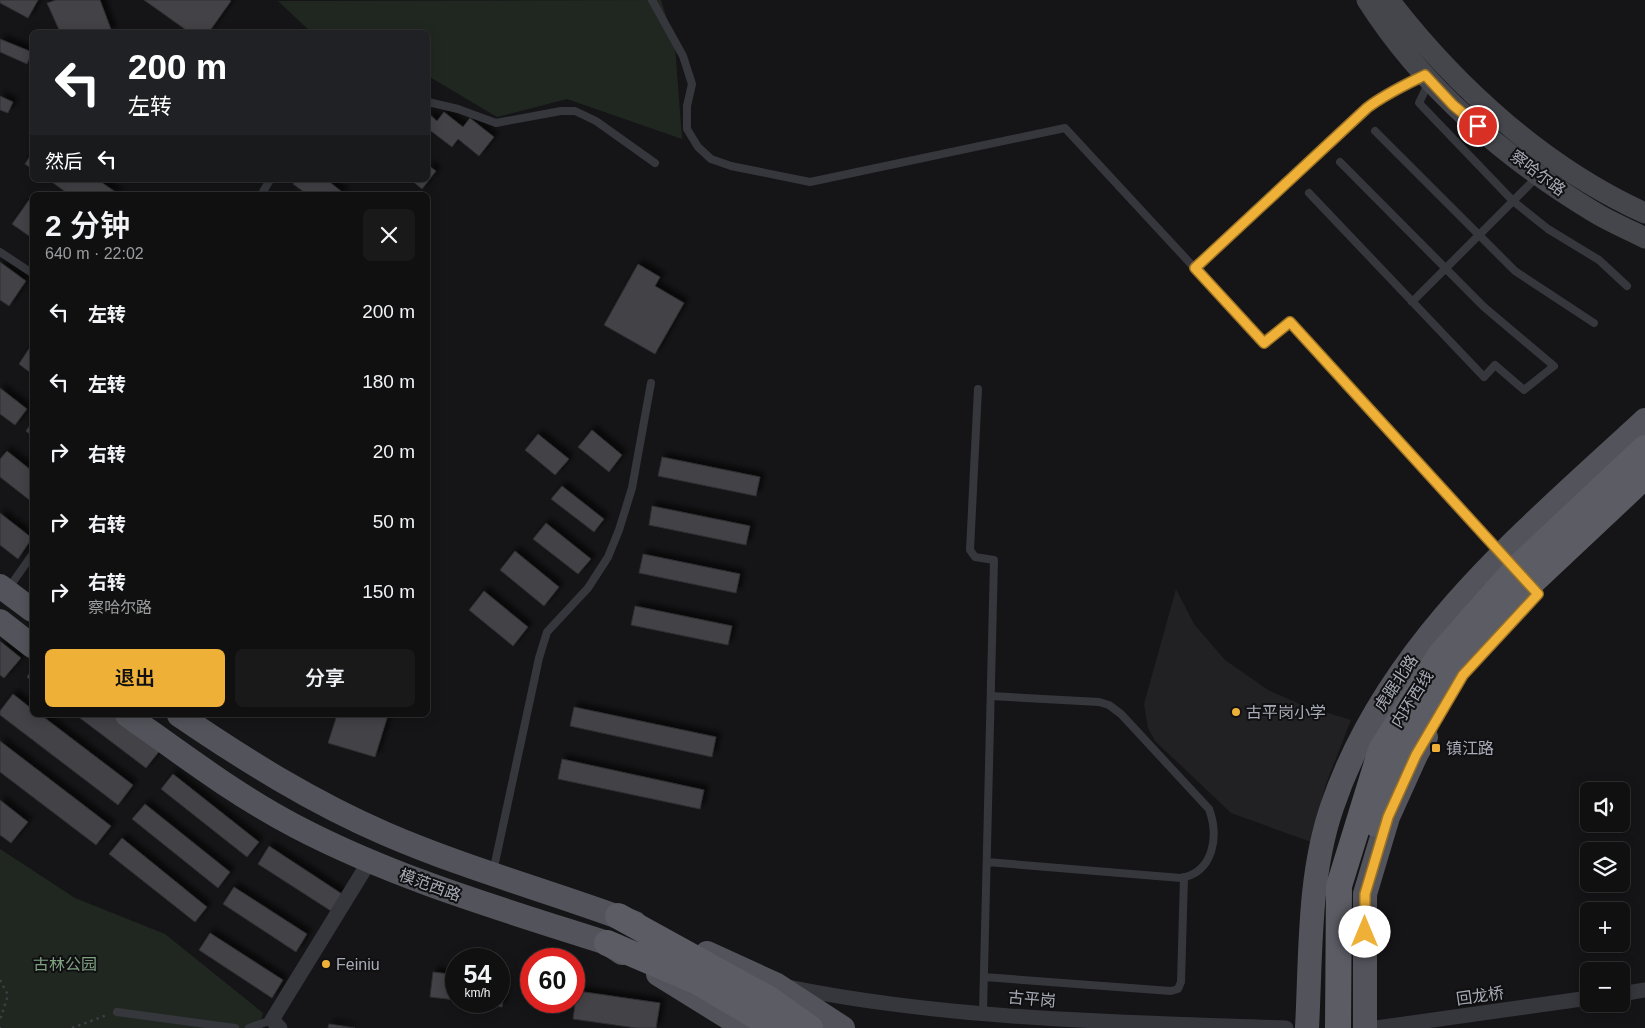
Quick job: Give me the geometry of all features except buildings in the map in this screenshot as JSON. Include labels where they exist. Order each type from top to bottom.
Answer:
[{"type":"highway","name":"内环西线","points":[[1338,1028],[1339,886],[1380,750],[1440,655],[1516,568],[1645,448]]},
{"type":"highway","name":"内环西线","points":[[1352,1028],[1353,891],[1398,761],[1454,671],[1529,585],[1645,476]]},
{"type":"highway","points":[[618,916],[769,999],[809,1027]]},
{"type":"highway","points":[[607,943],[698,982],[776,1028]]},
{"type":"main road","name":"察哈尔路","points":[[1367,0],[1378,18],[1453,105],[1539,176],[1595,213],[1645,238]]},
{"type":"main road","name":"察哈尔路","points":[[1389,0],[1414,33],[1495,113],[1556,162],[1608,196],[1645,213]]},
{"type":"main road","name":"虎踞北路","points":[[1307,1028],[1316,877],[1332,808],[1360,741],[1397,677],[1458,600],[1502,553],[1645,420]]},
{"type":"main road","points":[[1365,1028],[1365,894],[1388,817],[1416,755],[1463,675],[1532,587],[1645,493]]},
{"type":"main road","points":[[3,588],[30,608]]},
{"type":"main road","points":[[0,621],[30,644]]},
{"type":"main road","name":"模范西路","points":[[130,717],[217,780],[294,826],[369,862],[433,887],[607,943],[746,1028]]},
{"type":"main road","name":"模范西路","points":[[182,717],[239,756],[315,800],[386,834],[493,874],[667,934],[777,985],[843,1028]]},
{"type":"street","points":[[276,1024],[369,862]]},
{"type":"street","name":"古平岗","points":[[777,985],[840,998],[983,1012],[1091,1021],[1286,1028]]},
{"type":"street","points":[[1630,992],[1645,990]]},
{"type":"street","name":"回龙桥","points":[[1376,1028],[1580,999]]},
{"type":"lane","points":[[652,0],[683,56],[692,84],[687,106],[687,130],[698,147],[711,159],[761,174],[810,182],[1065,128],[1264,343],[1290,322],[1520,574]]},
{"type":"lane","points":[[1195,268],[1367,108],[1383,96],[1428,78]]},
{"type":"lane","points":[[1428,78],[1419,103],[1514,201],[1548,229],[1600,260],[1627,286]]},
{"type":"lane","points":[[430,102],[458,109],[496,123],[576,111],[596,121],[655,163]]},
{"type":"lane","points":[[1375,131],[1515,271],[1594,323]]},
{"type":"lane","points":[[1309,193],[1484,377],[1495,366],[1524,390],[1554,366],[1484,307],[1340,162]]},
{"type":"lane","points":[[1412,302],[1539,176]]},
{"type":"lane","points":[[0,252],[30,272]]},
{"type":"lane","points":[[493,874],[539,658],[547,632],[588,588],[608,557],[619,530],[632,488],[651,383]]},
{"type":"lane","points":[[978,389],[970,550],[975,557],[994,560],[983,1012]]},
{"type":"lane","points":[[3,588],[30,557]]},
{"type":"lane","points":[[987,862],[1184,877],[1193,876],[1205,865],[1210,856],[1213,837],[1209,809],[1120,714],[1109,705],[1099,702],[991,696]]},
{"type":"lane","points":[[984,977],[1171,991],[1178,989],[1181,982],[1184,877]]},
{"type":"lane","points":[[117,1012],[236,1028]]},
{"type":"lane","points":[[249,1028],[276,1024]]},
{"type":"path","points":[[0,980],[8,995],[0,1020]]},
{"type":"path","points":[[72,1028],[117,1012]]},
{"type":"shaded area","name":"古平岗小学","points":[[1176,589],[1194,624],[1225,660],[1268,690],[1302,705],[1351,720],[1326,784],[1311,842],[1231,813],[1155,741],[1148,728],[1144,704]]},
{"type":"green space","points":[[661,0],[675,46],[682,139],[567,99],[497,117],[430,77],[430,30],[309,30],[278,1]]},
{"type":"green space","name":"古林公园","points":[[0,849],[75,898],[165,934],[263,1013],[259,1028],[0,1028]]},
{"type":"place","name":"古平岗小学","points":[[1236,712]]},
{"type":"place","name":"镇江路","points":[[1436,748]]},
{"type":"place","name":"Feiniu","points":[[326,964]]},
{"type":"route","points":[[1365,932],[1365,894],[1388,817],[1416,755],[1463,675],[1538,594],[1290,322],[1264,343],[1195,268],[1294,178],[1367,108],[1383,96],[1425,75],[1453,105],[1478,126]]}]
